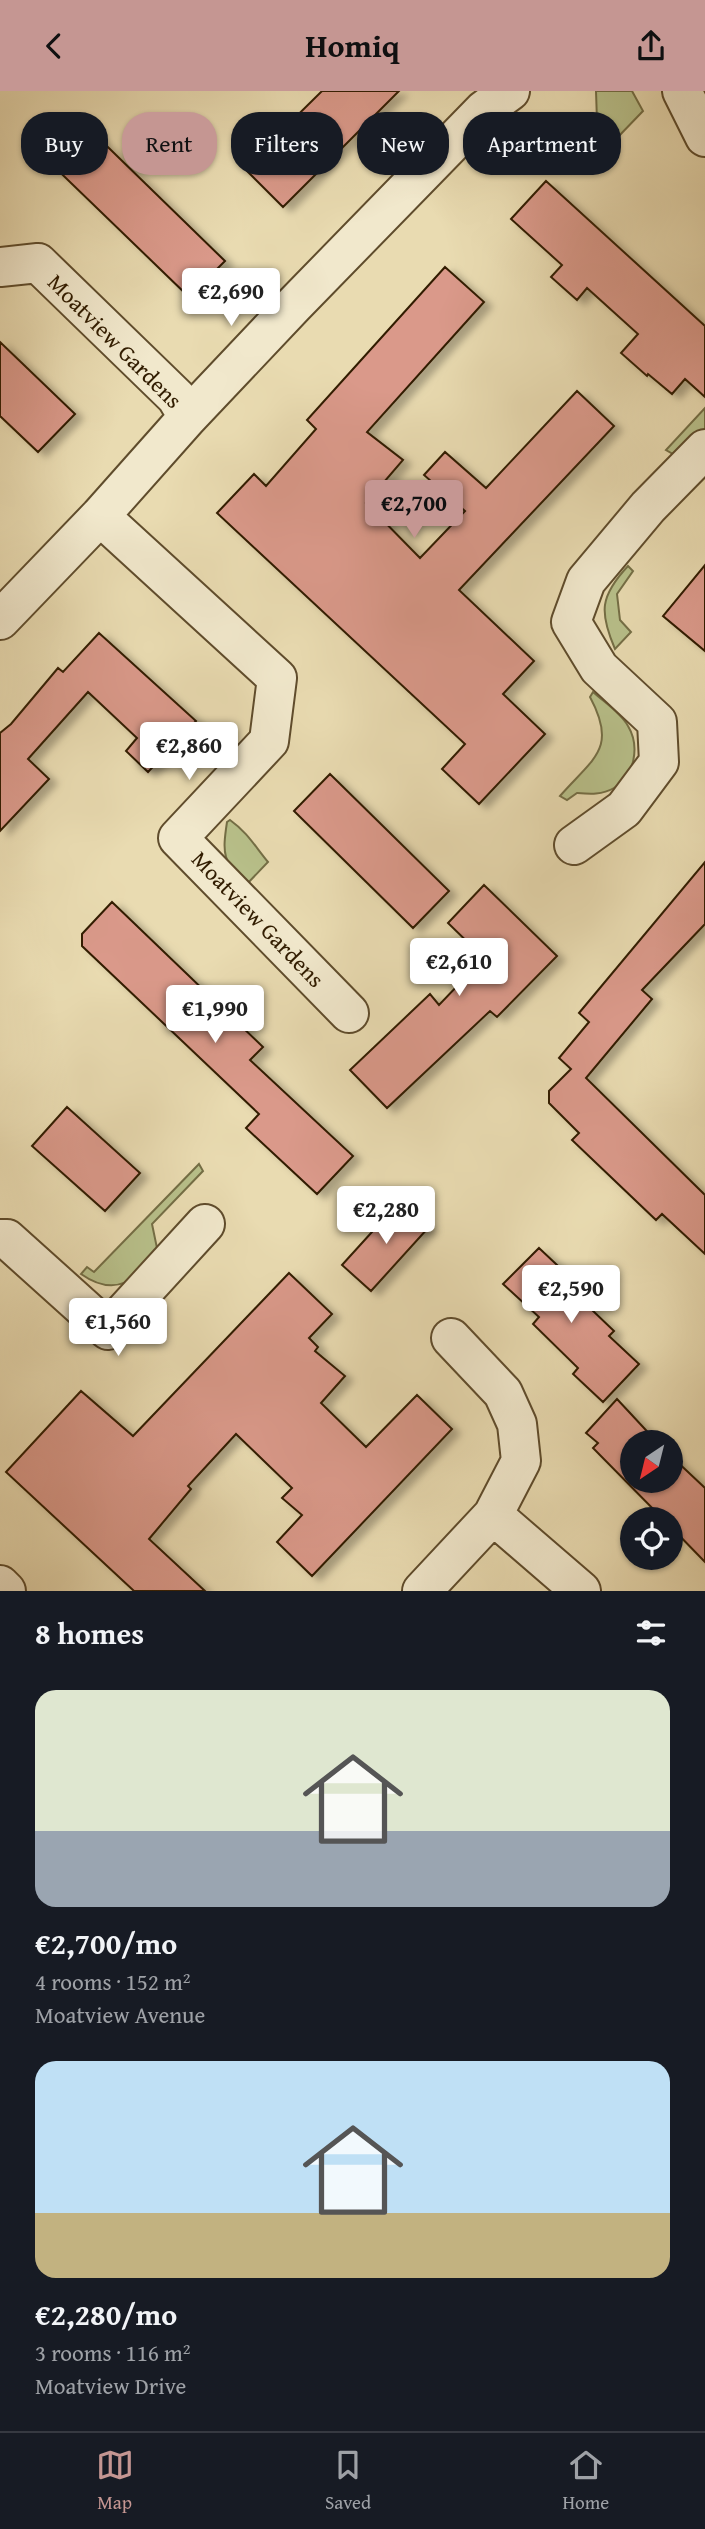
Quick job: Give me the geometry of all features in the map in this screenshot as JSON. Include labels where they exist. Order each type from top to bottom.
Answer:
[{"type":"street","name":"Moatview Gardens","points":[[0,619],[100,516],[188,417],[293,306],[484,110],[510,91]]},
{"type":"street","points":[[682,91],[705,137]]},
{"type":"street","name":"Moatview Gardens","points":[[0,267],[38,263],[176,397],[188,417]]},
{"type":"street","points":[[574,845],[624,809],[659,762],[657,722],[599,667],[571,622],[586,581],[648,506],[705,449]]},
{"type":"street","name":"Moatview Gardens","points":[[100,516],[277,678],[270,741],[178,838],[349,1013]]},
{"type":"street","points":[[0,1239],[7,1239],[108,1330],[205,1224]]},
{"type":"street","points":[[422,1591],[493,1515],[522,1461],[517,1424],[503,1393],[451,1338]]},
{"type":"street","points":[[493,1515],[580,1591]]},
{"type":"street","points":[[0,1585],[6,1591]]},
{"type":"green space","points":[[596,91],[632,91],[643,111],[621,134],[621,112],[597,112]]},
{"type":"green space","points":[[705,408],[705,429],[673,454],[666,450]]},
{"type":"green space","points":[[628,566],[633,571],[617,594],[620,620],[631,632],[615,649],[606,625],[605,605],[612,586]]},
{"type":"green space","points":[[593,692],[617,712],[628,726],[634,742],[633,760],[627,776],[614,788],[600,793],[577,793],[567,800],[560,796],[591,762],[602,741],[602,729],[590,697]]},
{"type":"green space","points":[[230,820],[268,862],[246,885],[226,857],[225,833]]},
{"type":"green space","points":[[199,1164],[203,1171],[152,1224],[157,1248],[143,1269],[134,1277],[116,1285],[105,1285],[81,1274],[87,1267],[94,1272]]},
{"type":"building","points":[[322,91],[399,91],[378,112],[357,112],[357,133],[343,147],[343,112],[301,112]]},
{"type":"building","points":[[108,147],[122,161],[122,175],[137,175],[225,261],[189,297],[63,175],[108,175]]},
{"type":"building","points":[[251,175],[315,175],[283,207]]},
{"type":"building","points":[[546,181],[705,326],[705,397],[685,379],[672,394],[648,374],[647,376],[621,353],[638,334],[587,288],[577,300],[551,277],[562,265],[511,219]]},
{"type":"building","points":[[445,267],[484,302],[367,432],[403,460],[366,503],[420,558],[465,511],[424,475],[445,452],[486,488],[577,391],[614,426],[459,590],[534,661],[503,694],[545,734],[479,804],[442,769],[465,744],[217,513],[254,474],[266,486],[316,429],[307,420]]},
{"type":"building","points":[[0,342],[75,414],[38,452],[0,416]]},
{"type":"building","points":[[705,565],[705,651],[663,616]]},
{"type":"building","points":[[99,633],[196,721],[148,772],[126,751],[137,738],[88,692],[28,759],[49,779],[0,831],[0,733],[11,724],[58,668],[63,672]]},
{"type":"building","points":[[330,774],[449,891],[413,928],[294,811]]},
{"type":"building","points":[[705,862],[705,924],[642,990],[652,999],[586,1078],[705,1195],[705,1254],[662,1214],[656,1220],[572,1140],[579,1133],[549,1103],[549,1091],[571,1069],[559,1058],[589,1022],[579,1013]]},
{"type":"building","points":[[484,885],[557,956],[497,1017],[490,1011],[387,1108],[350,1070],[430,994],[439,1005],[484,958],[448,923]]},
{"type":"building","points":[[112,902],[263,1047],[250,1060],[353,1156],[317,1194],[246,1128],[259,1114],[82,946],[82,934]]},
{"type":"building","points":[[67,1107],[140,1173],[105,1211],[32,1146]]},
{"type":"building","points":[[401,1200],[429,1227],[371,1291],[342,1265]]},
{"type":"building","points":[[539,1248],[574,1281],[568,1287],[614,1331],[609,1336],[639,1364],[603,1402],[573,1374],[578,1368],[533,1324],[539,1317],[503,1284]]},
{"type":"building","points":[[289,1273],[332,1314],[309,1338],[318,1347],[315,1351],[345,1376],[321,1403],[366,1447],[417,1395],[452,1429],[312,1576],[277,1542],[302,1515],[282,1498],[292,1488],[236,1434],[188,1486],[191,1489],[149,1539],[205,1591],[134,1591],[6,1472],[81,1391],[133,1436]]},
{"type":"building","points":[[617,1399],[646,1430],[620,1430],[620,1475],[593,1448],[598,1443],[586,1433]]},
{"type":"building","points":[[683,1467],[705,1488],[705,1562],[683,1539],[683,1507],[651,1507],[637,1493],[683,1493]]}]
